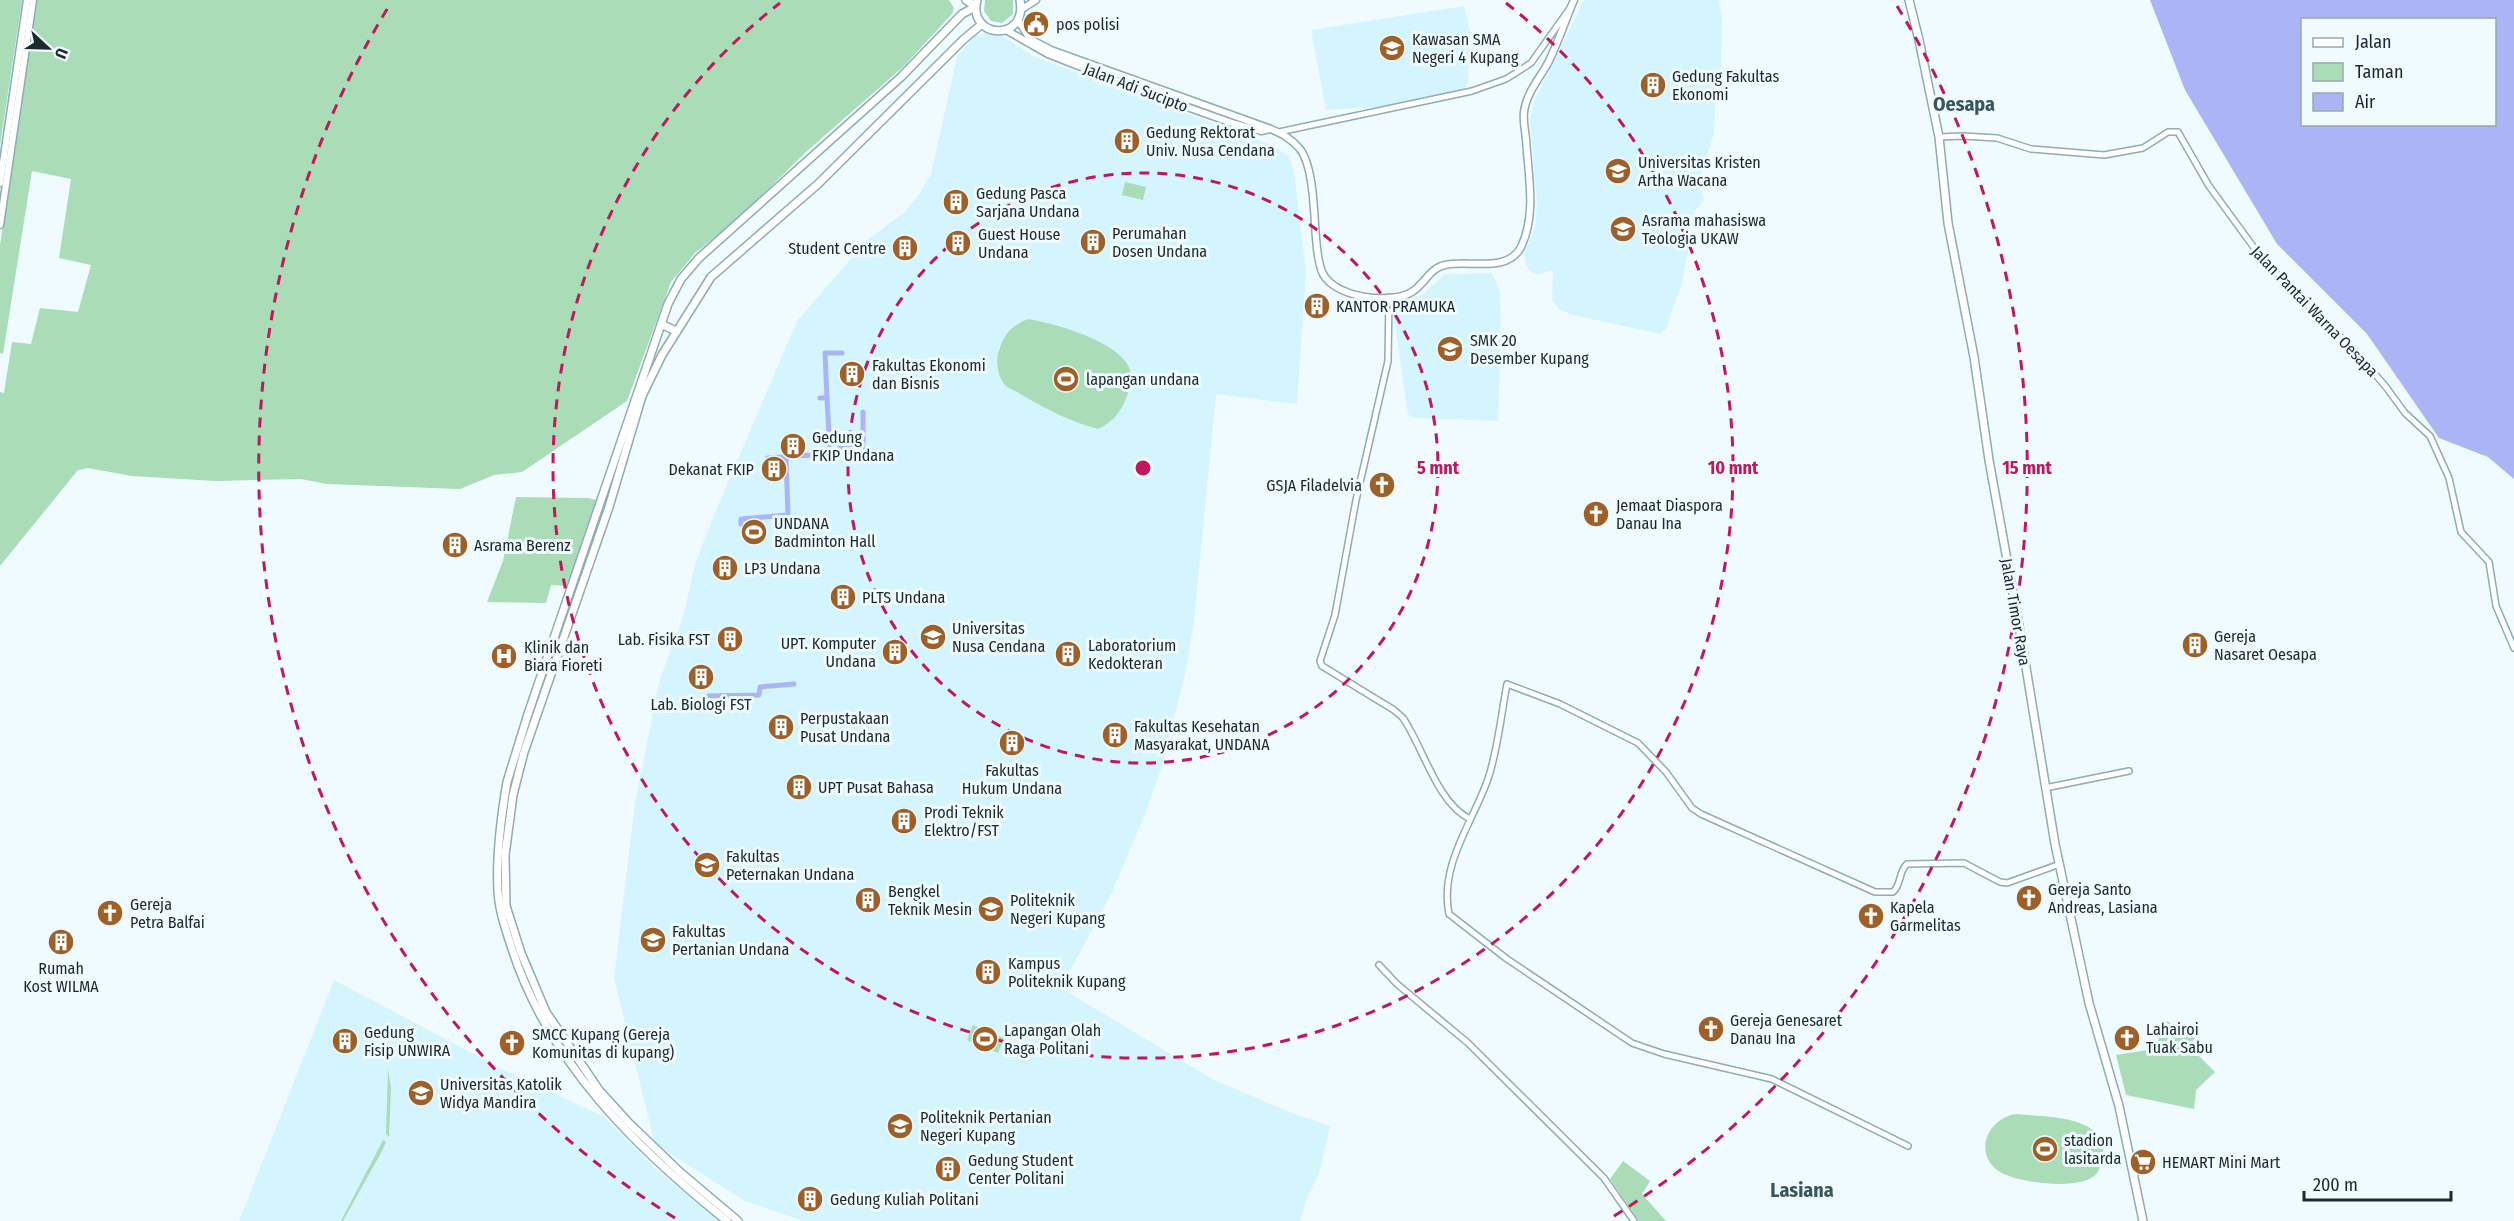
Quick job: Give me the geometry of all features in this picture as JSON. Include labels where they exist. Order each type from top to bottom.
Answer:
[{"type":"highway","points":[[966,0],[976,4]]},
{"type":"highway","points":[[976,4],[976,14],[982,24],[997,31],[1006,30],[1018,20],[1022,9],[1020,0]]},
{"type":"highway","name":"Jalan Timor Raya","points":[[1909,0],[1920,40],[1939,137],[1948,223],[1974,357],[1989,460],[2045,788],[2089,1002],[2120,1106],[2144,1221]]},
{"type":"highway","points":[[552,1028],[532,1001],[504,924],[498,892],[501,819],[514,756],[674,289],[699,258],[902,77],[962,14],[976,4]]},
{"type":"highway","points":[[727,1221],[689,1191],[578,1074],[552,1028],[510,922],[504,882],[506,844],[513,795],[524,752],[612,497],[642,396],[654,369],[676,332],[711,277],[818,184],[964,39],[982,24]]},
{"type":"highway","points":[[661,324],[676,332]]},
{"type":"highway","points":[[538,686],[546,688]]},
{"type":"highway","points":[[626,1126],[738,1221]]},
{"type":"main road","points":[[0,183],[27,0]]},
{"type":"main road","points":[[0,225],[33,0]]},
{"type":"main road","points":[[1022,9],[1036,0]]},
{"type":"main road","name":"Jalan Adi Sucipto","points":[[1018,20],[1030,39],[1051,50],[1271,129],[1290,139],[1305,157],[1323,273],[1332,285],[1346,293],[1360,296],[1399,297],[1411,293],[1441,266],[1503,262],[1520,249],[1531,205],[1523,124],[1524,108],[1547,64],[1573,3]]},
{"type":"main road","name":"Jalan Adi Sucipto","points":[[1006,30],[1047,54],[1152,95],[1235,124],[1261,131],[1271,129]]},
{"type":"street","points":[[1279,132],[1472,91],[1506,80],[1531,63],[1573,3]]},
{"type":"street","name":"Jalan Pantai Warna Oesapa","points":[[1939,137],[1997,138],[2031,149],[2104,155],[2135,150],[2150,144],[2171,130],[2178,132],[2209,186],[2255,249],[2284,282],[2356,352],[2405,413],[2430,436],[2449,478],[2461,532],[2489,562],[2496,606],[2514,648]]},
{"type":"street","points":[[1389,297],[1388,361],[1365,460],[1335,615],[1320,660],[1322,666],[1394,710],[1403,718],[1441,790],[1454,807],[1470,819]]},
{"type":"street","points":[[1908,1146],[1772,1080],[1664,1054],[1632,1043],[1571,1003],[1462,926],[1449,914],[1449,888],[1455,855],[1488,777],[1507,684],[1560,704],[1638,743],[1666,772],[1692,808],[1701,814],[1813,862],[1875,892],[1893,892],[1898,888],[1902,868],[1907,864],[1964,863],[2000,882],[2007,883],[2060,864]]},
{"type":"street","points":[[2045,788],[2129,771]]},
{"type":"street","points":[[1379,965],[1397,984],[1468,1042],[1604,1178],[1634,1221]]},
{"type":"shaded area","points":[[0,0],[24,0],[0,159]]},
{"type":"shaded area","name":"Universitas Kristen Artha Wacana","points":[[1584,0],[1719,0],[1722,16],[1721,78],[1716,89],[1714,133],[1700,179],[1704,200],[1695,211],[1682,283],[1666,328],[1661,334],[1573,315],[1560,310],[1552,300],[1553,271],[1538,275],[1530,271],[1526,265],[1524,254],[1535,227],[1537,203],[1530,119],[1536,98]]},
{"type":"shaded area","name":"Kawasan SMA Negeri 4 Kupang","points":[[1464,6],[1470,31],[1468,81],[1465,89],[1455,94],[1377,107],[1326,110],[1311,30]]},
{"type":"shaded area","name":"Universitas Nusa Cendana","points":[[985,33],[1001,35],[1035,57],[1274,146],[1289,157],[1294,172],[1306,272],[1297,404],[1216,394],[1194,621],[1186,670],[1161,769],[1112,892],[1061,988],[1212,1079],[1292,1113],[1330,1126],[1319,1174],[1307,1198],[1300,1221],[803,1221],[745,1201],[655,1144],[614,978],[635,803],[659,682],[683,617],[695,564],[797,321],[867,240],[905,212],[920,193],[931,174],[957,57],[975,36]]},
{"type":"shaded area","name":"SMK 20 Desember Kupang","points":[[1492,273],[1500,292],[1498,421],[1412,418],[1408,414],[1392,305],[1422,295],[1445,274]]},
{"type":"shaded area","name":"Universitas Katolik Widya Mandira","points":[[334,980],[502,1069],[604,1117],[657,1170],[719,1221],[239,1221]]},
{"type":"green space","points":[[0,0],[22,0],[0,145]]},
{"type":"green space","points":[[37,0],[949,0],[954,8],[952,14],[903,67],[807,151],[740,217],[695,253],[671,282],[627,401],[522,472],[494,475],[460,489],[327,484],[301,479],[216,481],[132,476],[88,468],[78,470],[0,566],[0,392],[4,393],[12,342],[31,344],[40,308],[78,312],[91,265],[59,258],[71,179],[32,171],[3,354],[0,353],[0,245]]},
{"type":"green space","points":[[985,0],[1013,0],[1013,14],[1002,23],[991,21],[984,11]]},
{"type":"green space","points":[[1125,182],[1146,187],[1143,200],[1122,195]]},
{"type":"green space","name":"lapangan undana","points":[[1028,319],[1087,336],[1116,352],[1126,362],[1131,373],[1128,394],[1113,419],[1098,429],[1078,423],[1040,405],[1003,383],[997,364],[1003,339],[1017,324]]},
{"type":"green space","points":[[516,497],[597,500],[568,586],[551,585],[546,603],[487,602],[503,561]]},
{"type":"green space","points":[[2167,1021],[2196,1037],[2189,1046],[2215,1072],[2196,1090],[2194,1109],[2126,1095],[2116,1055],[2154,1049]]},
{"type":"green space","name":"Lapangan Olah Raga Politani","points":[[973,1025],[1004,1038],[998,1053],[967,1040]]},
{"type":"green space","points":[[388,1069],[391,1088],[389,1137],[386,1134]]},
{"type":"green space","name":"stadion lasitarda","points":[[2017,1114],[2054,1117],[2092,1129],[2099,1137],[2103,1148],[2102,1161],[2097,1173],[2089,1179],[2078,1182],[2048,1184],[2018,1179],[1997,1170],[1986,1154],[1987,1136],[1999,1121]]},
{"type":"green space","points":[[383,1140],[386,1142],[382,1151],[341,1221]]},
{"type":"green space","points":[[1623,1161],[1650,1181],[1642,1194],[1666,1221],[1639,1221],[1610,1179]]},
{"type":"water","points":[[2150,0],[2514,0],[2514,479],[2488,457],[2439,438],[2367,334],[2277,244],[2185,90]]},
{"type":"waterway","points":[[827,398],[825,353],[842,353]]},
{"type":"waterway","points":[[820,398],[827,398],[830,454]]},
{"type":"waterway","points":[[768,458],[840,453],[840,446],[863,447],[863,412]]},
{"type":"waterway","points":[[741,524],[741,519],[788,515],[786,458]]},
{"type":"waterway","points":[[708,696],[759,695],[760,687],[794,684]]},
{"type":"place","name":"pos polisi","points":[[1036,24]]},
{"type":"place","name":"Kawasan SMA Negeri 4 Kupang","points":[[1392,48]]},
{"type":"place","name":"Gedung Fakultas Ekonomi","points":[[1653,85]]},
{"type":"place","name":"Gedung Rektorat Univ. Nusa Cendana","points":[[1127,141]]},
{"type":"place","name":"Universitas Kristen Artha Wacana","points":[[1618,171]]},
{"type":"place","name":"Gedung Pasca Sarjana Undana","points":[[956,202]]},
{"type":"place","name":"Asrama mahasiswa Teologia UKAW","points":[[1623,229]]},
{"type":"place","name":"Perumahan Dosen Undana","points":[[1093,242]]},
{"type":"place","name":"Guest House Undana","points":[[958,243]]},
{"type":"place","name":"Student Centre","points":[[905,248]]},
{"type":"place","name":"KANTOR PRAMUKA","points":[[1317,306]]},
{"type":"place","name":"SMK 20 Desember Kupang","points":[[1450,349]]},
{"type":"place","name":"Fakultas Ekonomi dan Bisnis","points":[[852,374]]},
{"type":"place","name":"lapangan undana","points":[[1066,379]]},
{"type":"place","name":"Gedung FKIP Undana","points":[[793,446]]},
{"type":"place","name":"Dekanat FKIP","points":[[774,469]]},
{"type":"place","name":"GSJA Filadelvia","points":[[1382,485]]},
{"type":"place","name":"Jemaat Diaspora Danau Ina","points":[[1596,514]]},
{"type":"place","name":"UNDANA Badminton Hall","points":[[754,532]]},
{"type":"place","name":"Asrama Berenz","points":[[455,545]]},
{"type":"place","name":"LP3 Undana","points":[[725,568]]},
{"type":"place","name":"PLTS Undana","points":[[843,597]]},
{"type":"place","name":"Universitas Nusa Cendana","points":[[933,637]]},
{"type":"place","name":"Lab. Fisika FST","points":[[730,639]]},
{"type":"place","name":"Gereja Nasaret Oesapa","points":[[2195,645]]},
{"type":"place","name":"UPT. Komputer Undana","points":[[895,652]]},
{"type":"place","name":"Laboratorium Kedokteran","points":[[1068,654]]},
{"type":"place","name":"Klinik dan Biara Fioreti","points":[[504,656]]},
{"type":"place","name":"Lab. Biologi FST","points":[[701,677]]},
{"type":"place","name":"Perpustakaan Pusat Undana","points":[[781,727]]},
{"type":"place","name":"Fakultas Kesehatan Masyarakat, UNDANA","points":[[1115,735]]},
{"type":"place","name":"Fakultas Hukum Undana","points":[[1012,743]]},
{"type":"place","name":"UPT Pusat Bahasa","points":[[799,787]]},
{"type":"place","name":"Prodi Teknik Elektro/FST","points":[[904,821]]},
{"type":"place","name":"Fakultas Peternakan Undana","points":[[707,865]]},
{"type":"place","name":"Gereja Santo Andreas, Lasiana","points":[[2029,898]]},
{"type":"place","name":"Bengkel Teknik Mesin","points":[[868,900]]},
{"type":"place","name":"Politeknik Negeri Kupang","points":[[991,909]]},
{"type":"place","name":"Gereja Petra Balfai","points":[[110,913]]},
{"type":"place","name":"Kapela Garmelitas","points":[[1871,916]]},
{"type":"place","name":"Fakultas Pertanian Undana","points":[[653,940]]},
{"type":"place","name":"Rumah Kost WILMA","points":[[61,942]]},
{"type":"place","name":"Kampus Politeknik Kupang","points":[[988,972]]},
{"type":"place","name":"Gereja Genesaret Danau Ina","points":[[1711,1029]]},
{"type":"place","name":"Lahairoi Tuak Sabu","points":[[2127,1038]]},
{"type":"place","name":"Lapangan Olah Raga Politani","points":[[985,1039]]},
{"type":"place","name":"Gedung Fisip UNWIRA","points":[[345,1041]]},
{"type":"place","name":"SMCC Kupang (Gereja Komunitas di kupang)","points":[[512,1043]]},
{"type":"place","name":"Universitas Katolik Widya Mandira","points":[[421,1093]]},
{"type":"place","name":"Politeknik Pertanian Negeri Kupang","points":[[900,1126]]},
{"type":"place","name":"stadion lasitarda","points":[[2045,1149]]},
{"type":"place","name":"HEMART Mini Mart","points":[[2143,1162]]},
{"type":"place","name":"Gedung Student Center Politani","points":[[948,1169]]},
{"type":"place","name":"Gedung Kuliah Politani","points":[[810,1199]]},
{"type":"district","name":"Oesapa","points":[[1964,104]]},
{"type":"district","name":"Lasiana","points":[[1802,1190]]}]
